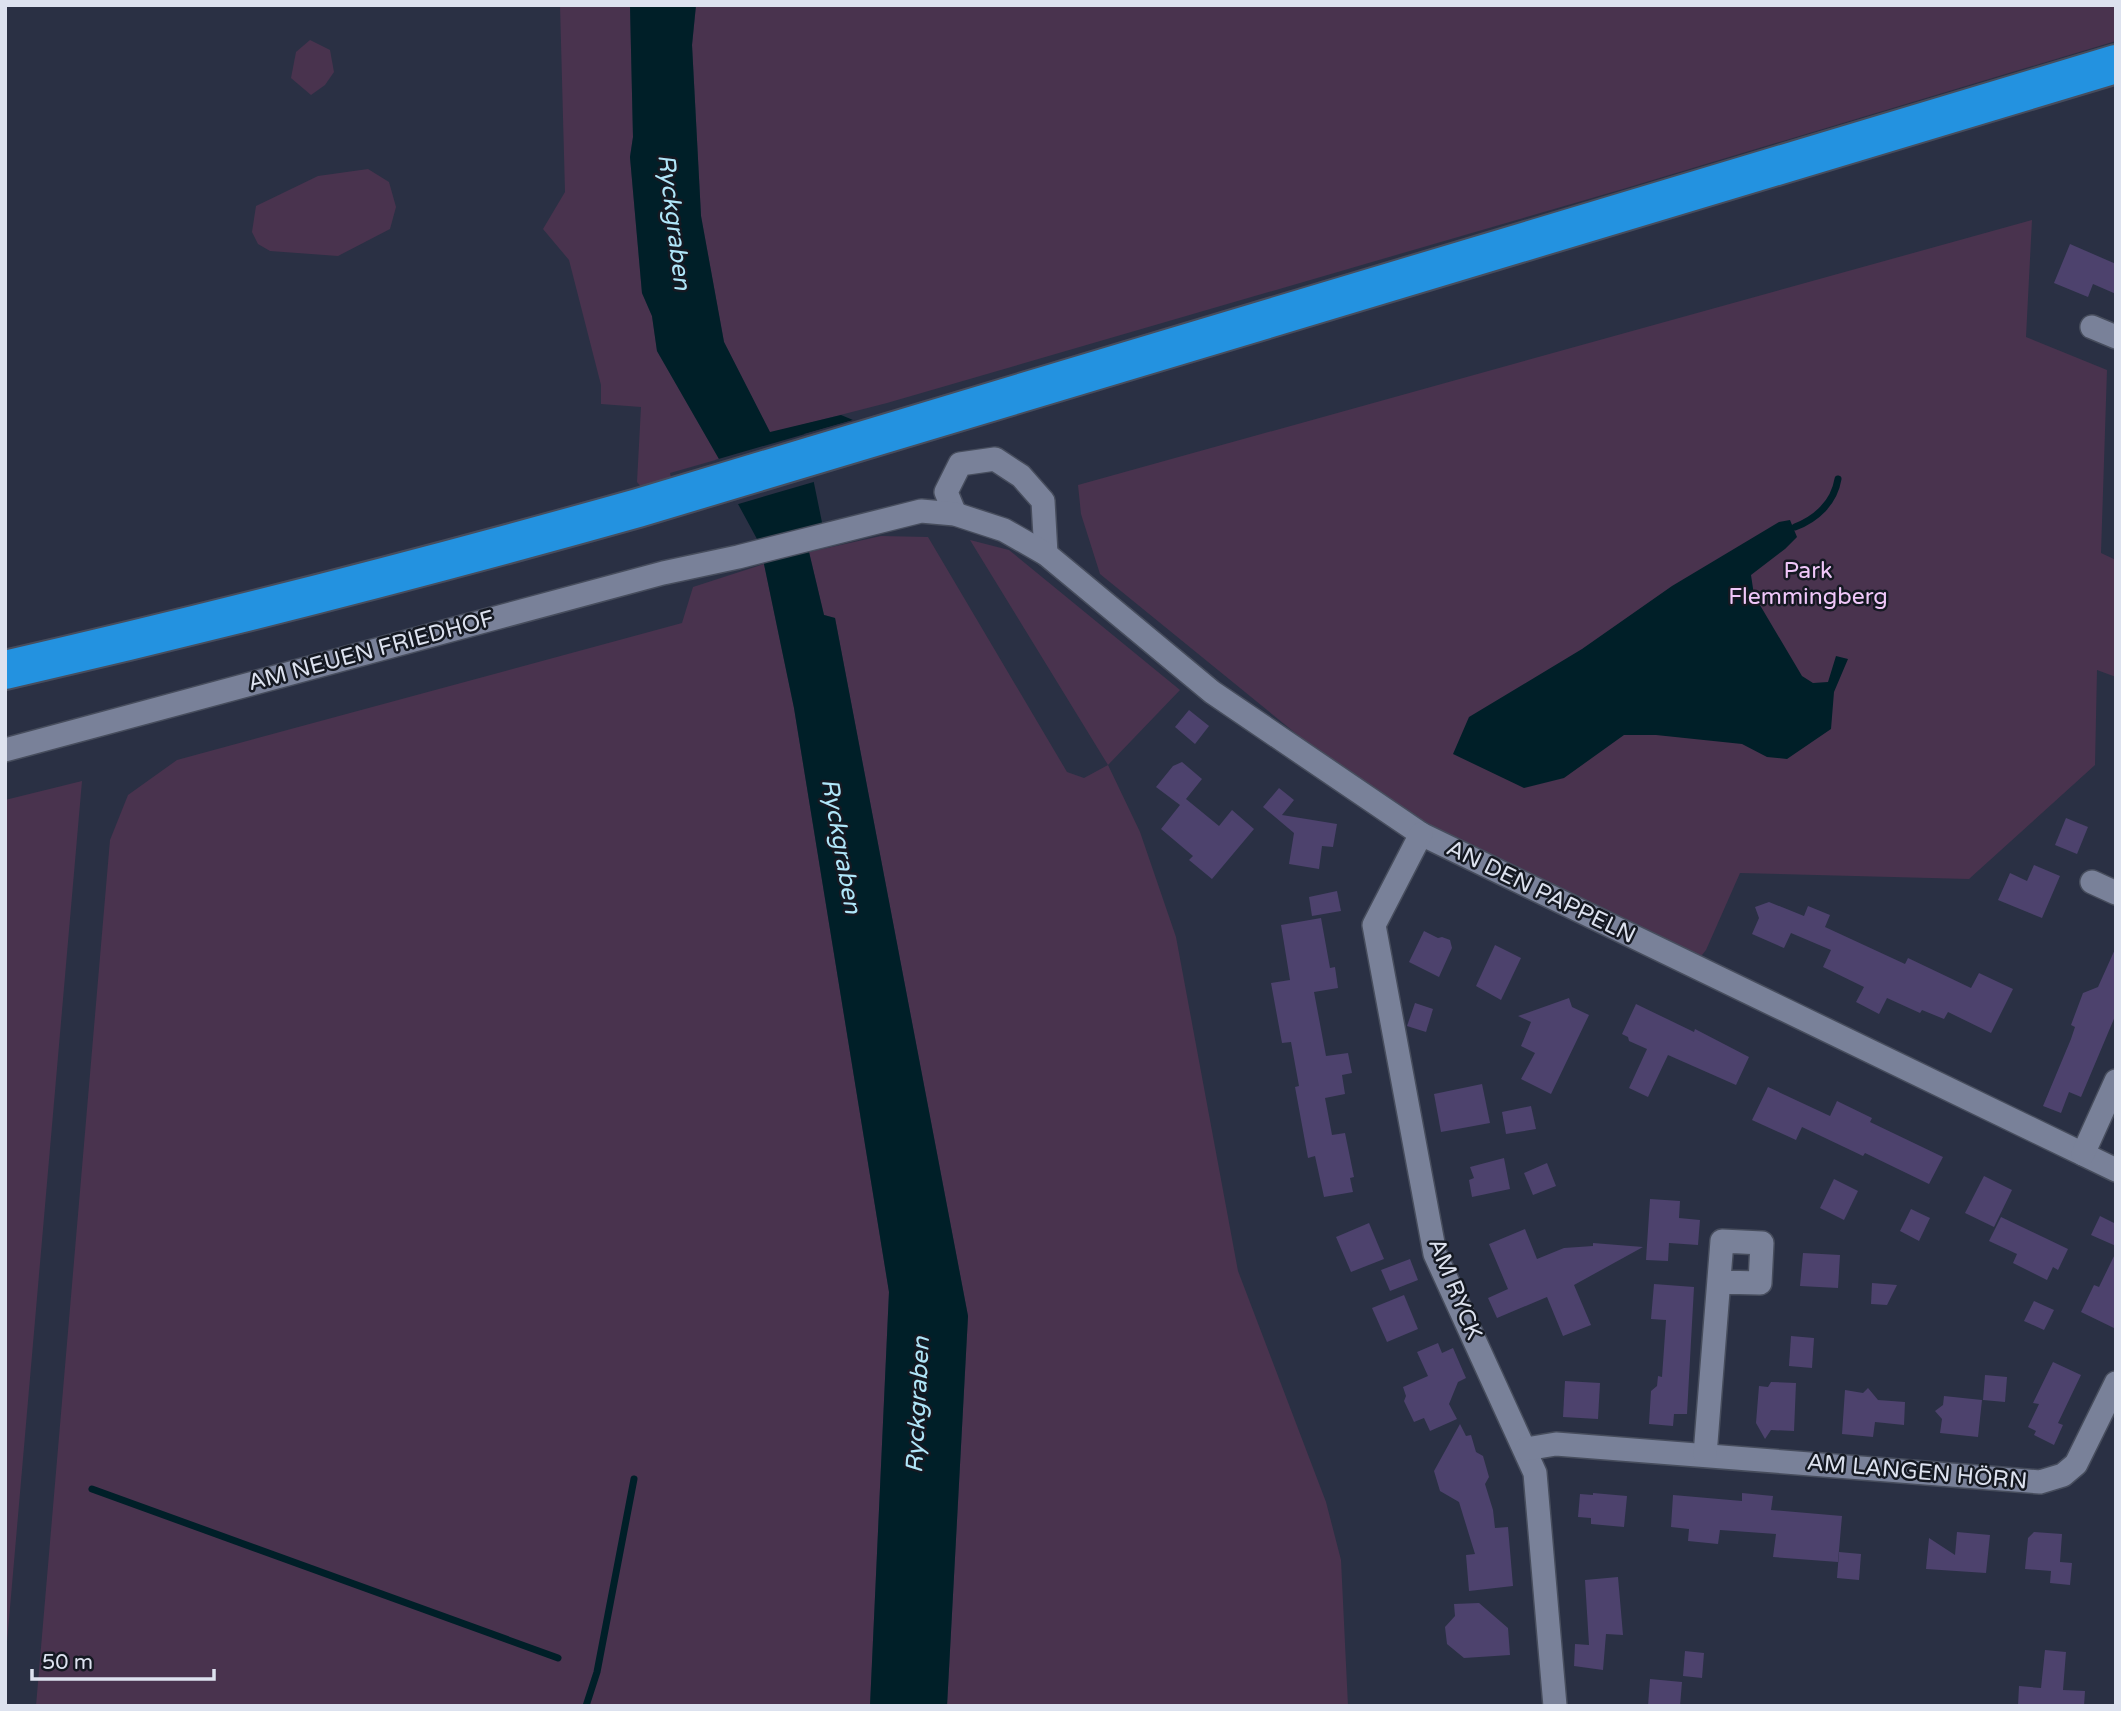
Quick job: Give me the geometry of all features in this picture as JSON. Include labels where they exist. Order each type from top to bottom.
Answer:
[{"type":"highway","points":[[5,670],[424,568],[676,497],[2116,64]]},
{"type":"street","points":[[2092,327],[2116,337]]},
{"type":"street","points":[[955,514],[946,492],[960,464],[995,459],[1021,476],[1043,501],[1046,554]]},
{"type":"street","name":"AN DEN PAPPELN","points":[[834,532],[921,511],[955,514],[1004,530],[1046,554],[1212,692],[1421,834],[2116,1170]]},
{"type":"street","name":"AM NEUEN FRIEDHOF","points":[[5,750],[649,576],[738,557],[834,532]]},
{"type":"street","name":"AM RYCK","points":[[1421,834],[1374,925],[1435,1254],[1535,1473],[1555,1706]]},
{"type":"street","points":[[2092,882],[2116,893]]},
{"type":"street","points":[[2083,1154],[2116,1081]]},
{"type":"street","points":[[1705,1454],[1719,1282]]},
{"type":"street","name":"AM LANGEN HÖRN","points":[[1526,1449],[1556,1444],[2040,1482],[2063,1475],[2076,1464],[2116,1382]]},
{"type":"green space","points":[[560,5],[630,5],[633,137],[630,157],[642,293],[652,316],[657,351],[719,459],[670,473],[672,483],[643,489],[637,482],[641,407],[601,404],[601,385],[569,260],[543,229],[565,192]]},
{"type":"green space","points":[[696,5],[2116,5],[2116,41],[1623,189],[887,403],[770,433],[724,342],[701,216],[692,45]]},
{"type":"green space","points":[[310,40],[330,50],[334,72],[325,85],[311,95],[291,78],[296,52]]},
{"type":"green space","points":[[368,169],[389,182],[396,207],[390,229],[338,256],[270,251],[258,244],[252,232],[256,206],[318,176]]},
{"type":"green space","name":"Park Flemmingberg","points":[[2032,220],[2026,337],[2107,370],[2101,553],[2116,560],[2116,677],[2097,670],[2095,765],[1969,879],[1740,873],[1706,950],[1698,960],[1431,826],[1305,741],[1100,574],[1081,514],[1078,485]]},
{"type":"green space","points":[[881,536],[928,537],[1067,772],[1084,778],[1108,765],[1140,832],[1176,937],[1238,1271],[1326,1502],[1341,1560],[1348,1706],[947,1706],[968,1316],[835,618],[824,615],[809,552]]},
{"type":"green space","points":[[970,540],[1009,550],[1180,690],[1108,765]]},
{"type":"green space","points":[[764,564],[794,708],[889,1292],[870,1706],[36,1706],[110,840],[128,795],[177,760],[682,623],[693,587]]},
{"type":"green space","points":[[82,781],[5,1665],[5,800]]},
{"type":"water","name":"Ryckgraben","points":[[630,5],[696,5],[692,45],[701,216],[724,342],[770,432],[841,415],[853,420],[804,434],[827,547],[809,552],[824,615],[835,618],[968,1316],[947,1706],[870,1706],[889,1292],[794,708],[764,564],[757,539],[738,504],[719,459],[657,351],[652,316],[642,293],[630,157],[633,137]]},
{"type":"water","points":[[1790,520],[1797,537],[1751,575],[1754,595],[1802,676],[1813,683],[1828,682],[1836,656],[1848,659],[1834,692],[1831,729],[1787,759],[1767,757],[1742,744],[1656,735],[1624,735],[1564,778],[1524,788],[1453,754],[1469,717],[1582,649],[1672,586],[1779,522]]},
{"type":"pier","points":[[857,419],[855,423],[808,437],[817,481],[735,505],[715,460]]},
{"type":"building","points":[[2070,244],[2116,264],[2116,294],[2093,284],[2088,297],[2054,283]]},
{"type":"building","points":[[1189,710],[1209,726],[1195,744],[1175,727]]},
{"type":"building","points":[[1182,762],[1202,779],[1186,799],[1219,826],[1232,810],[1254,829],[1212,879],[1189,860],[1193,856],[1161,829],[1180,805],[1156,787],[1173,766]]},
{"type":"building","points":[[1279,788],[1294,800],[1282,815],[1337,824],[1333,847],[1322,846],[1319,869],[1289,864],[1294,833],[1263,807]]},
{"type":"building","points":[[2066,818],[2088,827],[2077,854],[2055,845]]},
{"type":"building","points":[[2034,865],[2060,876],[2042,918],[1998,900],[2010,873],[2027,881]]},
{"type":"building","points":[[1337,891],[1341,911],[1312,916],[1309,897]]},
{"type":"building","points":[[1769,902],[1804,916],[1808,906],[1830,915],[1825,927],[1905,964],[1908,958],[1971,988],[1979,973],[2013,989],[1991,1033],[1948,1012],[1944,1019],[1922,1010],[1920,1013],[1887,998],[1879,1014],[1856,1002],[1864,987],[1823,967],[1831,950],[1791,933],[1784,948],[1752,934],[1759,918],[1755,907]]},
{"type":"building","points":[[1321,918],[1330,968],[1335,967],[1338,988],[1314,992],[1326,1056],[1348,1053],[1352,1073],[1342,1075],[1345,1094],[1325,1098],[1332,1135],[1345,1133],[1354,1177],[1350,1178],[1353,1192],[1324,1197],[1315,1156],[1308,1158],[1295,1087],[1299,1086],[1291,1042],[1282,1043],[1271,983],[1290,980],[1281,925]]},
{"type":"building","points":[[1424,931],[1450,940],[1452,948],[1439,977],[1409,962]]},
{"type":"building","points":[[1495,945],[1521,958],[1501,1000],[1476,986]]},
{"type":"building","points":[[2116,947],[2116,1014],[2081,1097],[2069,1092],[2061,1113],[2043,1106],[2071,1039],[2075,1027],[2071,1025],[2083,993],[2098,987]]},
{"type":"building","points":[[1569,998],[1572,1007],[1589,1015],[1551,1094],[1521,1079],[1535,1053],[1521,1046],[1531,1022],[1518,1016]]},
{"type":"building","points":[[1415,1003],[1433,1009],[1426,1032],[1407,1026]]},
{"type":"building","points":[[1636,1004],[1694,1032],[1695,1029],[1749,1057],[1736,1085],[1668,1055],[1648,1097],[1629,1088],[1647,1049],[1629,1041],[1628,1037],[1622,1034]]},
{"type":"building","points":[[1482,1084],[1490,1123],[1441,1132],[1434,1094]]},
{"type":"building","points":[[1768,1087],[1830,1116],[1837,1101],[1872,1118],[1870,1122],[1943,1157],[1929,1184],[1802,1127],[1796,1140],[1752,1120]]},
{"type":"building","points":[[1531,1106],[1536,1129],[1506,1134],[1502,1112]]},
{"type":"building","points":[[1504,1158],[1510,1189],[1472,1197],[1469,1180],[1474,1178],[1470,1167]]},
{"type":"building","points":[[1547,1163],[1556,1186],[1533,1195],[1524,1173]]},
{"type":"building","points":[[1984,1176],[2012,1190],[1994,1227],[1965,1213]]},
{"type":"building","points":[[1834,1179],[1858,1191],[1844,1220],[1820,1208]]},
{"type":"building","points":[[1650,1199],[1680,1201],[1679,1218],[1700,1220],[1698,1245],[1669,1243],[1668,1261],[1646,1260]]},
{"type":"building","points":[[1911,1209],[1930,1218],[1919,1241],[1900,1231]]},
{"type":"building","points":[[2100,1216],[2116,1224],[2116,1246],[2091,1235]]},
{"type":"building","points":[[2001,1217],[2068,1249],[2058,1270],[2053,1267],[2047,1280],[2013,1263],[2017,1254],[1989,1241]]},
{"type":"building","points":[[1369,1223],[1384,1259],[1351,1272],[1336,1237]]},
{"type":"building","points":[[1525,1229],[1537,1259],[1564,1248],[1593,1246],[1593,1243],[1643,1247],[1574,1285],[1591,1325],[1563,1336],[1547,1297],[1497,1318],[1488,1298],[1508,1289],[1489,1244]]},
{"type":"building","points":[[2116,1252],[2116,1329],[2081,1312],[2094,1285],[2099,1287]]},
{"type":"building","points":[[1803,1253],[1840,1255],[1838,1288],[1800,1286]]},
{"type":"building","points":[[1410,1259],[1418,1280],[1390,1291],[1381,1270]]},
{"type":"building","points":[[1872,1283],[1897,1285],[1887,1305],[1871,1304]]},
{"type":"building","points":[[1654,1284],[1694,1287],[1687,1414],[1674,1414],[1673,1426],[1649,1424],[1651,1391],[1657,1386],[1658,1376],[1662,1377],[1666,1320],[1651,1319]]},
{"type":"building","points":[[1404,1295],[1418,1329],[1387,1342],[1372,1308]]},
{"type":"building","points":[[2034,1301],[2054,1310],[2044,1330],[2024,1321]]},
{"type":"building","points":[[1791,1336],[1814,1338],[1812,1368],[1789,1366]]},
{"type":"building","points":[[1438,1343],[1442,1353],[1453,1348],[1466,1378],[1458,1382],[1449,1404],[1457,1419],[1430,1431],[1424,1418],[1414,1422],[1404,1401],[1406,1396],[1403,1387],[1428,1376],[1417,1352]]},
{"type":"building","points":[[2053,1362],[2081,1375],[2058,1423],[2063,1425],[2054,1445],[2034,1435],[2036,1431],[2028,1427],[2039,1404],[2033,1403]]},
{"type":"building","points":[[1985,1375],[2007,1377],[2005,1402],[1983,1400]]},
{"type":"building","points":[[1565,1381],[1600,1383],[1598,1419],[1563,1417]]},
{"type":"building","points":[[1771,1382],[1796,1383],[1794,1431],[1771,1430],[1765,1439],[1756,1423],[1759,1386],[1768,1387]]},
{"type":"building","points":[[1868,1388],[1878,1400],[1905,1402],[1904,1425],[1875,1422],[1873,1437],[1842,1434],[1845,1390],[1863,1393]]},
{"type":"building","points":[[1944,1396],[1982,1400],[1978,1437],[1940,1433],[1942,1419],[1935,1411],[1943,1405]]},
{"type":"building","points":[[1460,1424],[1466,1436],[1471,1435],[1476,1452],[1483,1456],[1489,1477],[1485,1484],[1495,1528],[1508,1527],[1513,1586],[1469,1591],[1466,1555],[1475,1554],[1459,1502],[1440,1491],[1434,1471]]},
{"type":"building","points":[[1742,1493],[1773,1496],[1771,1510],[1842,1516],[1838,1562],[1773,1557],[1776,1534],[1720,1530],[1718,1544],[1688,1541],[1689,1529],[1671,1527],[1673,1495],[1742,1501]]},
{"type":"building","points":[[1580,1494],[1627,1496],[1624,1527],[1591,1524],[1591,1518],[1578,1517]]},
{"type":"building","points":[[1957,1532],[1990,1535],[1986,1573],[1926,1569],[1929,1538],[1955,1555]]},
{"type":"building","points":[[2034,1532],[2062,1534],[2060,1562],[2072,1563],[2070,1585],[2050,1583],[2051,1571],[2025,1569],[2028,1538]]},
{"type":"building","points":[[1839,1552],[1861,1554],[1859,1580],[1837,1578]]},
{"type":"building","points":[[1618,1577],[1623,1635],[1606,1634],[1603,1670],[1574,1666],[1575,1644],[1589,1645],[1585,1580]]},
{"type":"building","points":[[1479,1603],[1508,1628],[1510,1655],[1464,1658],[1447,1644],[1445,1627],[1455,1616],[1454,1604]]},
{"type":"building","points":[[2045,1650],[2066,1652],[2063,1690],[2085,1691],[2084,1706],[2018,1706],[2019,1686],[2041,1688]]},
{"type":"building","points":[[1685,1651],[1704,1653],[1702,1678],[1683,1676]]},
{"type":"building","points":[[1650,1679],[1682,1682],[1680,1706],[1648,1706]]},
{"type":"waterway","points":[[1795,527],[1810,520],[1823,509],[1833,496],[1838,479]]},
{"type":"waterway","points":[[586,1706],[597,1672],[634,1479]]},
{"type":"waterway","points":[[92,1489],[558,1658]]}]
